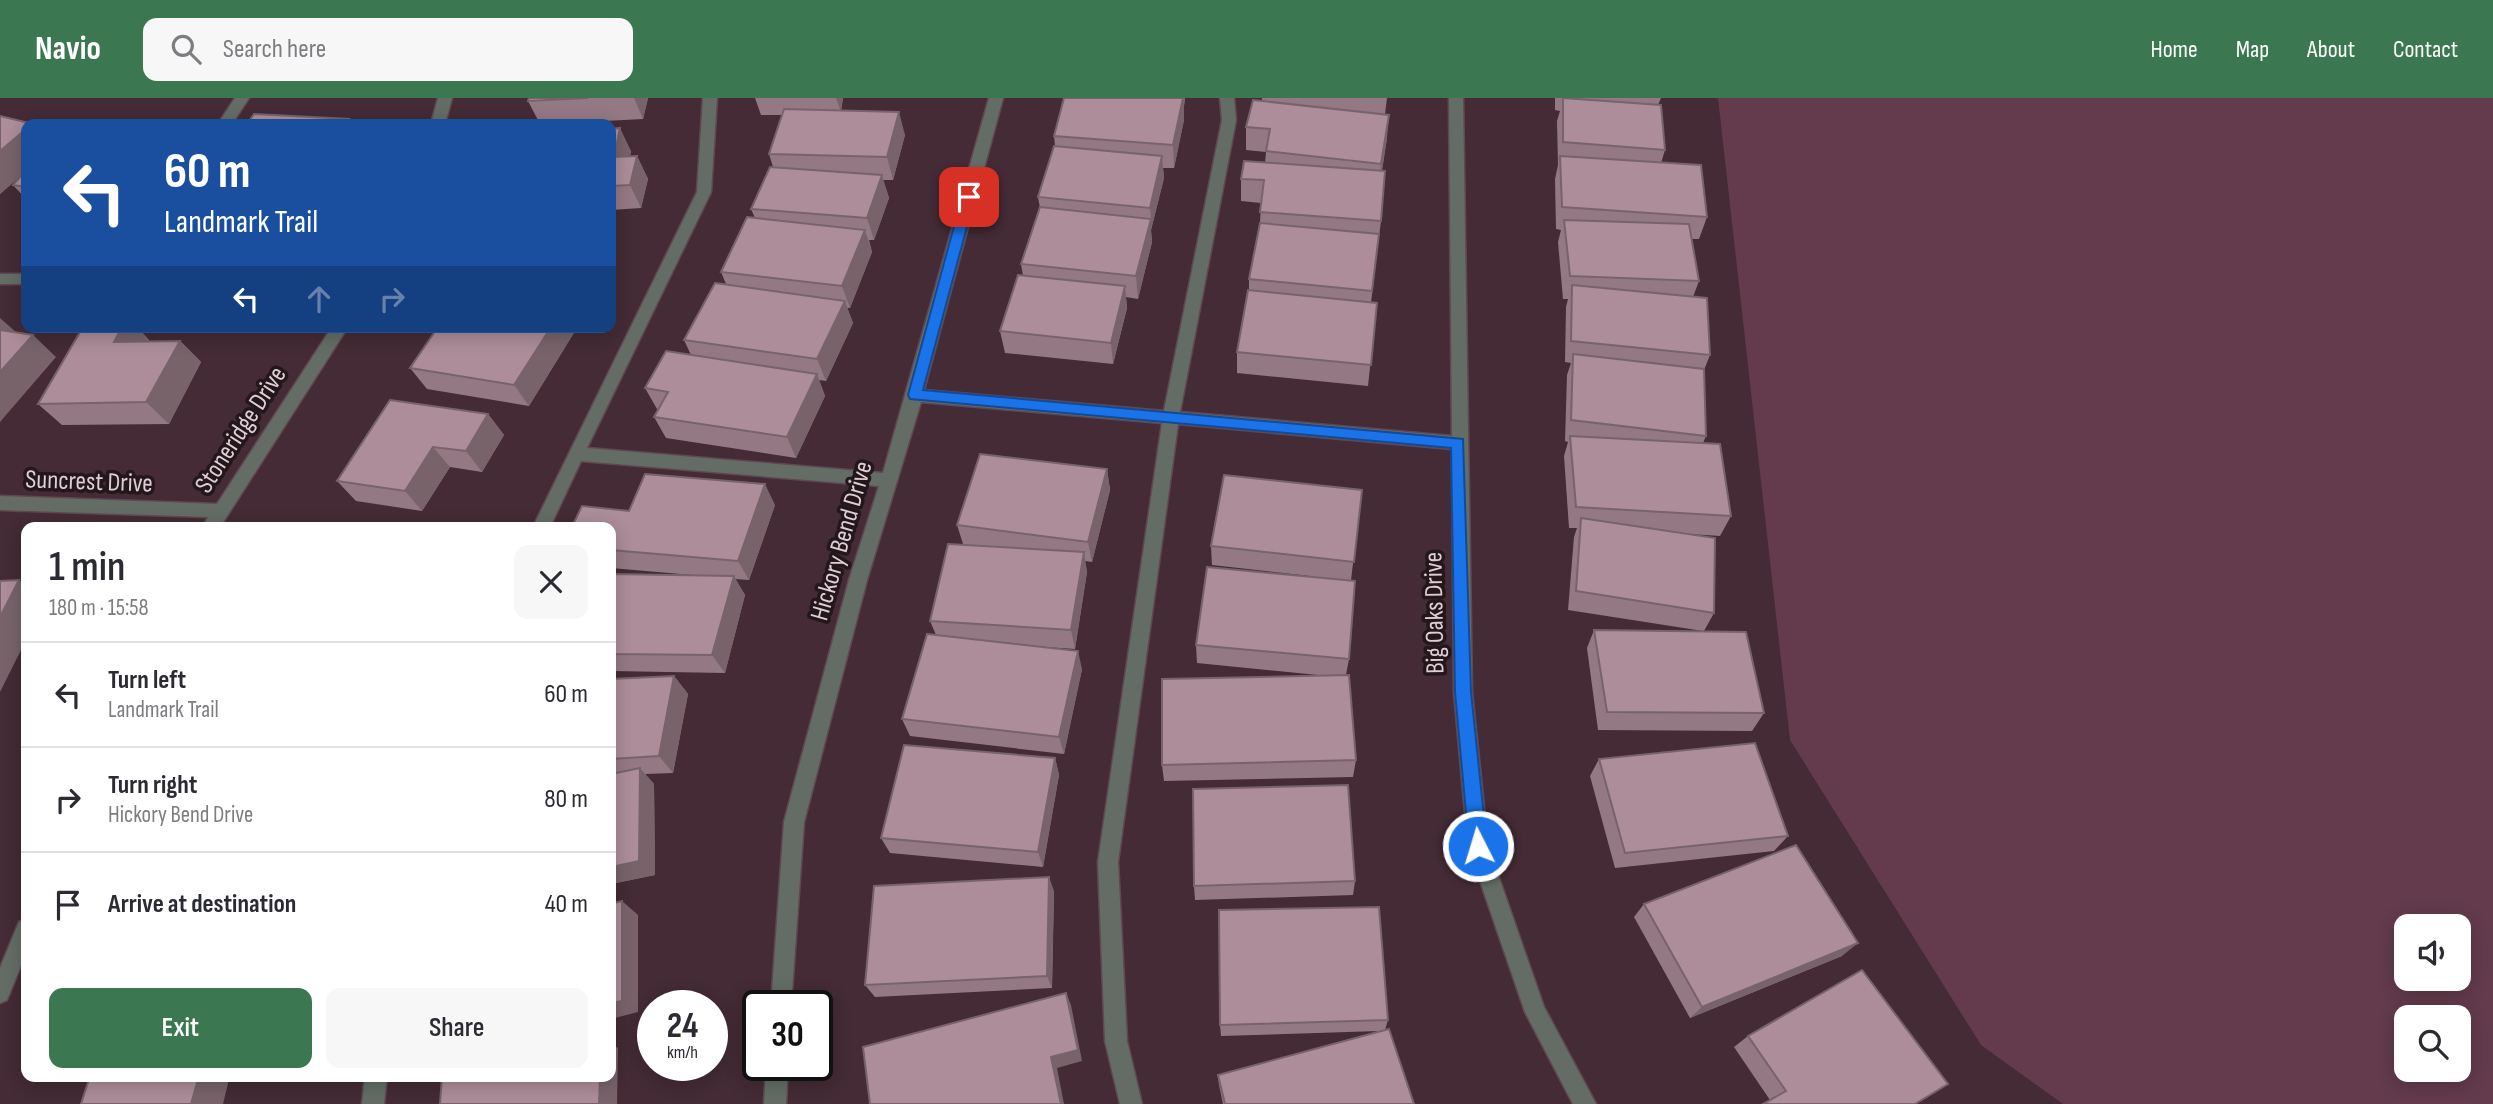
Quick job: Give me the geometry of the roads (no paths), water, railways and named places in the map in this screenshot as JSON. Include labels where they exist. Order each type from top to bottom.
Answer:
[{"type":"street","points":[[228,119],[242,98]]},
{"type":"street","points":[[439,119],[445,98]]},
{"type":"street","points":[[544,522],[704,192],[710,98]]},
{"type":"street","name":"Hickory Bend Drive","points":[[782,990],[793,822],[858,580],[915,395],[996,98]]},
{"type":"street","points":[[1131,1104],[1116,1041],[1108,862],[1171,417],[1229,120],[1227,98]]},
{"type":"street","name":"Big Oaks Drive","points":[[1455,98],[1463,692],[1478,846],[1535,1012],[1585,1104]]},
{"type":"street","points":[[0,279],[21,279]]},
{"type":"street","name":"Stoneridge Drive","points":[[215,519],[336,333]]},
{"type":"street","points":[[915,395],[1458,443]]},
{"type":"street","points":[[578,454],[889,480]]},
{"type":"street","name":"Suncrest Drive","points":[[0,503],[215,519]]},
{"type":"street","points":[[0,993],[21,941]]},
{"type":"street","points":[[775,1104],[776,1081]]},
{"type":"street","points":[[373,1104],[375,1082]]}]
